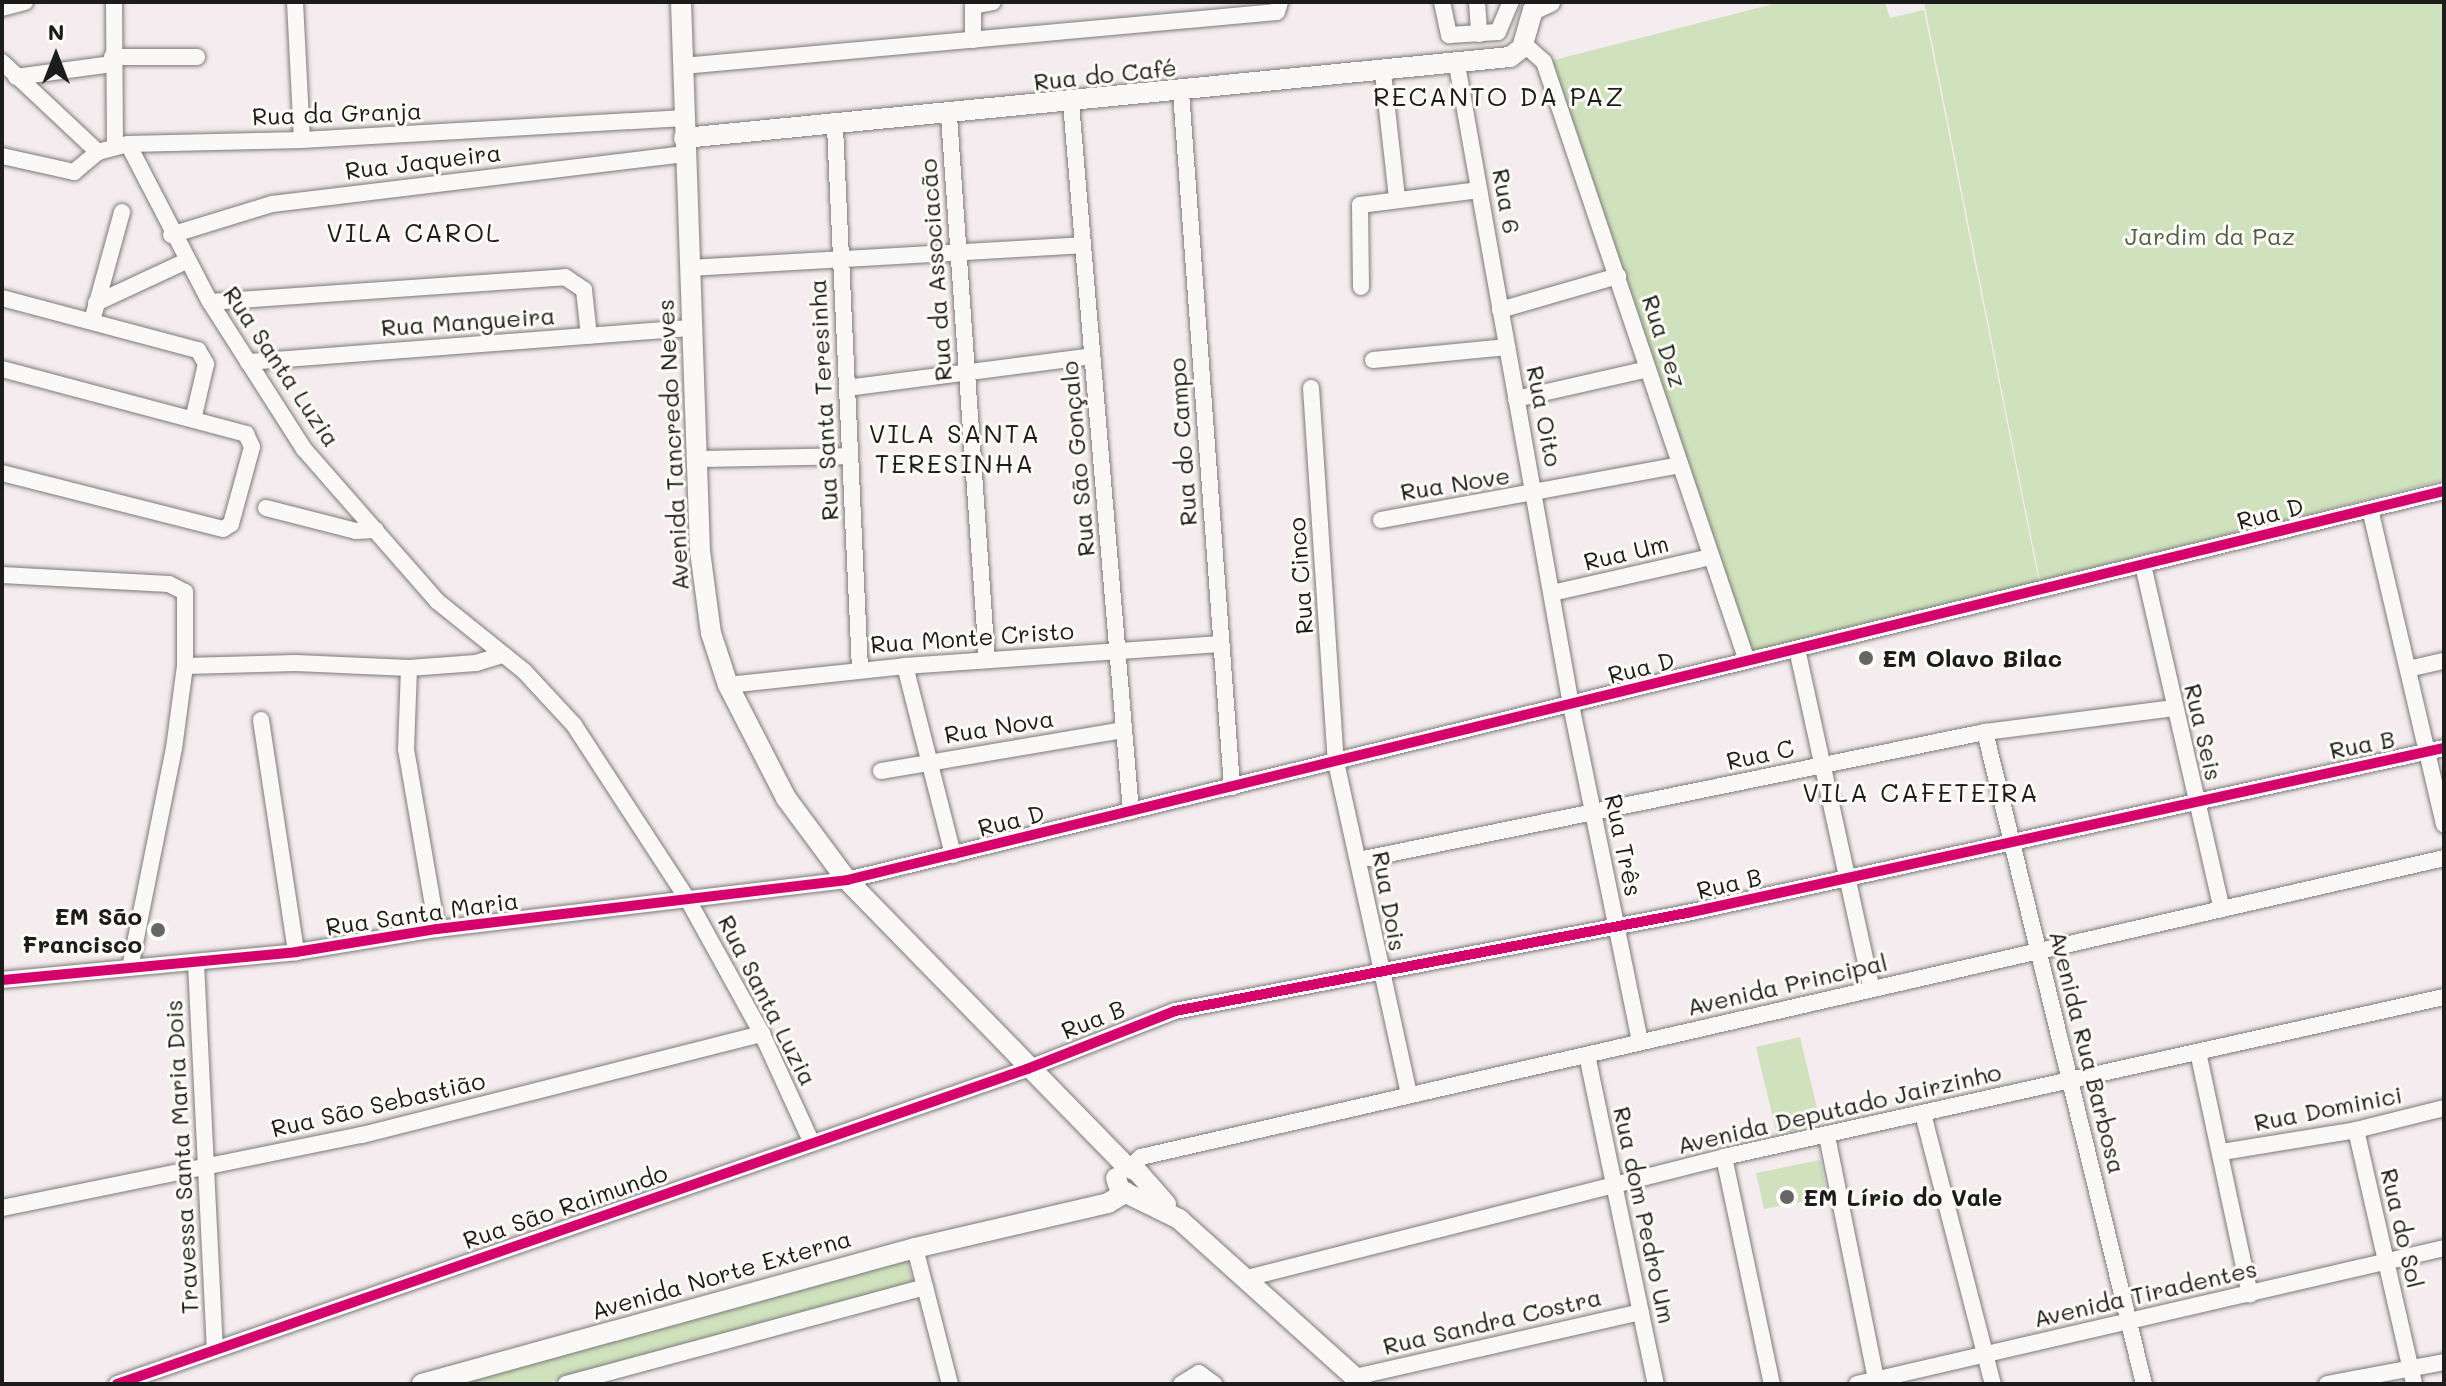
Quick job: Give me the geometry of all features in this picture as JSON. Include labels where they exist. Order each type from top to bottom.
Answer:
[{"type":"main road","name":"Avenida Tancredo Neves","points":[[681,2],[696,459],[705,595],[728,685],[750,736],[786,798],[847,880],[1058,1099],[1152,1202],[1179,1219]]},
{"type":"main road","points":[[1524,44],[1530,14],[1550,2]]},
{"type":"main road","name":"Rua do Café","points":[[684,137],[835,127],[1457,65],[1510,57],[1524,44]]},
{"type":"main road","name":"Avenida Tancredo Neves","points":[[1129,1175],[1358,1380]]},
{"type":"main road","name":"Avenida Norte Externa","points":[[422,1384],[915,1248],[1108,1203],[1129,1175]]},
{"type":"main road","name":"Avenida Norte Externa","points":[[1035,1218],[1099,1195],[1129,1175]]},
{"type":"main road","points":[[1108,1203],[1152,1202]]},
{"type":"street","points":[[2,8],[25,2]]},
{"type":"street","points":[[114,2],[114,148]]},
{"type":"street","points":[[295,2],[302,140]]},
{"type":"street","points":[[973,40],[973,6],[993,2]]},
{"type":"street","points":[[683,66],[1277,12],[1280,2]]},
{"type":"street","points":[[1442,2],[1445,32],[1479,34],[1502,30],[1511,2]]},
{"type":"street","points":[[1477,2],[1479,34]]},
{"type":"street","name":"Rua Dez","points":[[1524,44],[1544,62],[1747,661]]},
{"type":"street","points":[[16,77],[112,60],[197,57]]},
{"type":"street","points":[[2,62],[16,77],[114,148]]},
{"type":"street","name":"Rua 6","points":[[1457,65],[1507,347]]},
{"type":"street","points":[[1383,73],[1397,198]]},
{"type":"street","name":"Rua do Campo","points":[[1181,92],[1232,787]]},
{"type":"street","name":"Rua São Gonçalo","points":[[1071,103],[1131,811]]},
{"type":"street","name":"Rua da Associacão","points":[[949,116],[987,659]]},
{"type":"street","name":"Rua Santa Teresinha","points":[[835,127],[860,670]]},
{"type":"street","name":"Rua da Granja","points":[[2,156],[74,172],[114,148],[302,140],[684,137]]},
{"type":"street","name":"Rua Jaqueira","points":[[171,235],[272,204],[684,137]]},
{"type":"street","name":"Rua Santa Luzia","points":[[114,148],[304,449],[437,601],[503,655],[574,725],[688,900],[762,1034],[812,1143]]},
{"type":"street","points":[[1361,287],[1360,205],[1479,190]]},
{"type":"street","points":[[92,321],[122,212]]},
{"type":"street","points":[[689,268],[1082,245]]},
{"type":"street","points":[[96,303],[186,261]]},
{"type":"street","points":[[1500,310],[1618,276]]},
{"type":"street","points":[[210,302],[565,277],[584,290],[589,336]]},
{"type":"street","points":[[2,298],[203,354],[206,364],[193,420]]},
{"type":"street","name":"Rua Mangueira","points":[[248,362],[692,328]]},
{"type":"street","points":[[1373,360],[1507,347]]},
{"type":"street","name":"Rua Oito","points":[[1507,347],[1536,494]]},
{"type":"street","points":[[847,388],[1092,356]]},
{"type":"street","points":[[2,369],[193,420],[251,439],[227,528],[2,473]]},
{"type":"street","points":[[1516,399],[1648,369]]},
{"type":"street","name":"Rua Cinco","points":[[1311,388],[1336,762]]},
{"type":"street","points":[[696,459],[849,456]]},
{"type":"street","points":[[1571,705],[1536,494],[1680,465]]},
{"type":"street","name":"Rua D","points":[[847,880],[2444,491]]},
{"type":"street","name":"Rua Nove","points":[[1381,520],[1536,494]]},
{"type":"street","points":[[266,508],[356,531],[376,530]]},
{"type":"street","points":[[2370,509],[2408,669],[2436,750],[2444,824]]},
{"type":"street","name":"Rua Um","points":[[1552,593],[1710,557]]},
{"type":"street","name":"Rua Seis","points":[[2143,565],[2222,909]]},
{"type":"street","points":[[2,575],[177,585],[185,592],[185,666],[162,817],[130,968]]},
{"type":"street","name":"Rua Monte Cristo","points":[[728,685],[987,659],[1220,644]]},
{"type":"street","points":[[1797,649],[1872,989]]},
{"type":"street","points":[[185,666],[296,663],[409,668],[476,663],[503,655]]},
{"type":"street","points":[[2408,669],[2444,661]]},
{"type":"street","points":[[905,666],[953,855]]},
{"type":"street","points":[[409,668],[406,749],[437,929]]},
{"type":"street","name":"Rua Três","points":[[1571,705],[1640,1042]]},
{"type":"street","name":"Rua C","points":[[1359,860],[1985,732],[2174,708]]},
{"type":"street","points":[[261,720],[296,952]]},
{"type":"street","name":"Rua Nova","points":[[881,771],[1124,730]]},
{"type":"street","name":"Avenida Rua Barbosa","points":[[1985,732],[2010,846],[2072,1080],[2144,1384]]},
{"type":"street","name":"Rua B","points":[[1027,1069],[1175,1011],[1617,928],[1847,877],[2010,846],[2195,800],[2436,750]]},
{"type":"street","name":"Rua Dois","points":[[1336,762],[1359,860],[1379,972],[1409,1095]]},
{"type":"street","name":"Avenida Principal","points":[[1129,1175],[1409,1095],[2444,858]]},
{"type":"street","name":"Rua Santa Maria","points":[[2,980],[296,952],[437,929],[847,880]]},
{"type":"street","name":"Travessa Santa Maria Dois","points":[[196,963],[215,1350]]},
{"type":"street","name":"Avenida Deputado Jairzinho","points":[[1247,1278],[1724,1157],[2444,997]]},
{"type":"street","name":"Rua São Sebastião","points":[[2,1208],[362,1135],[762,1034]]},
{"type":"street","points":[[2198,1052],[2222,1152],[2250,1294]]},
{"type":"street","name":"Rua dom Pedro Um","points":[[1587,1055],[1656,1384]]},
{"type":"street","name":"Rua São Raimundo","points":[[117,1384],[1027,1069]]},
{"type":"street","name":"Rua Dominici","points":[[2222,1152],[2356,1130],[2444,1108]]},
{"type":"street","points":[[1923,1114],[1993,1384]]},
{"type":"street","name":"Rua do Sol","points":[[2356,1130],[2412,1376]]},
{"type":"street","points":[[1827,1136],[1877,1382]]},
{"type":"street","points":[[1724,1157],[1772,1384]]},
{"type":"street","points":[[915,1248],[950,1384]]},
{"type":"street","name":"Avenida Tiradentes","points":[[1857,1384],[1877,1382],[2444,1248]]},
{"type":"street","points":[[577,1383],[925,1287]]},
{"type":"street","name":"Rua Sandra Costra","points":[[1358,1380],[1641,1312]]},
{"type":"street","points":[[2327,1384],[2412,1376],[2444,1362]]},
{"type":"street","points":[[1181,1384],[1199,1373],[1214,1384]]},
{"type":"green space","points":[[1781,2],[1885,2],[1890,18],[1924,10],[2039,582],[1748,654],[1550,61]]},
{"type":"green space","name":"Jardim da Paz","points":[[1924,2],[2444,2],[2444,480],[2040,581]]},
{"type":"green space","points":[[1800,1037],[1821,1125],[1777,1135],[1756,1047]]},
{"type":"green space","points":[[1820,1160],[1828,1197],[1764,1209],[1756,1173]]},
{"type":"green space","points":[[906,1256],[913,1283],[543,1384],[454,1384]]},
{"type":"cycle path","points":[[2,980],[296,952],[437,929],[847,880],[2444,491]]},
{"type":"cycle path","points":[[117,1384],[1027,1069],[1175,1011],[1687,913],[2444,748]]},
{"type":"place","name":"EM Olavo Bilac","points":[[1866,658]]},
{"type":"place","name":"EM São Francisco","points":[[158,930]]},
{"type":"place","name":"EM Lírio do Vale","points":[[1787,1197]]},
{"type":"district","name":"RECANTO DA PAZ","points":[[1499,97]]},
{"type":"district","name":"VILA CAROL","points":[[414,233]]},
{"type":"district","name":"VILA SANTA TERESINHA","points":[[955,449]]},
{"type":"district","name":"VILA CAFETEIRA","points":[[1921,793]]}]
